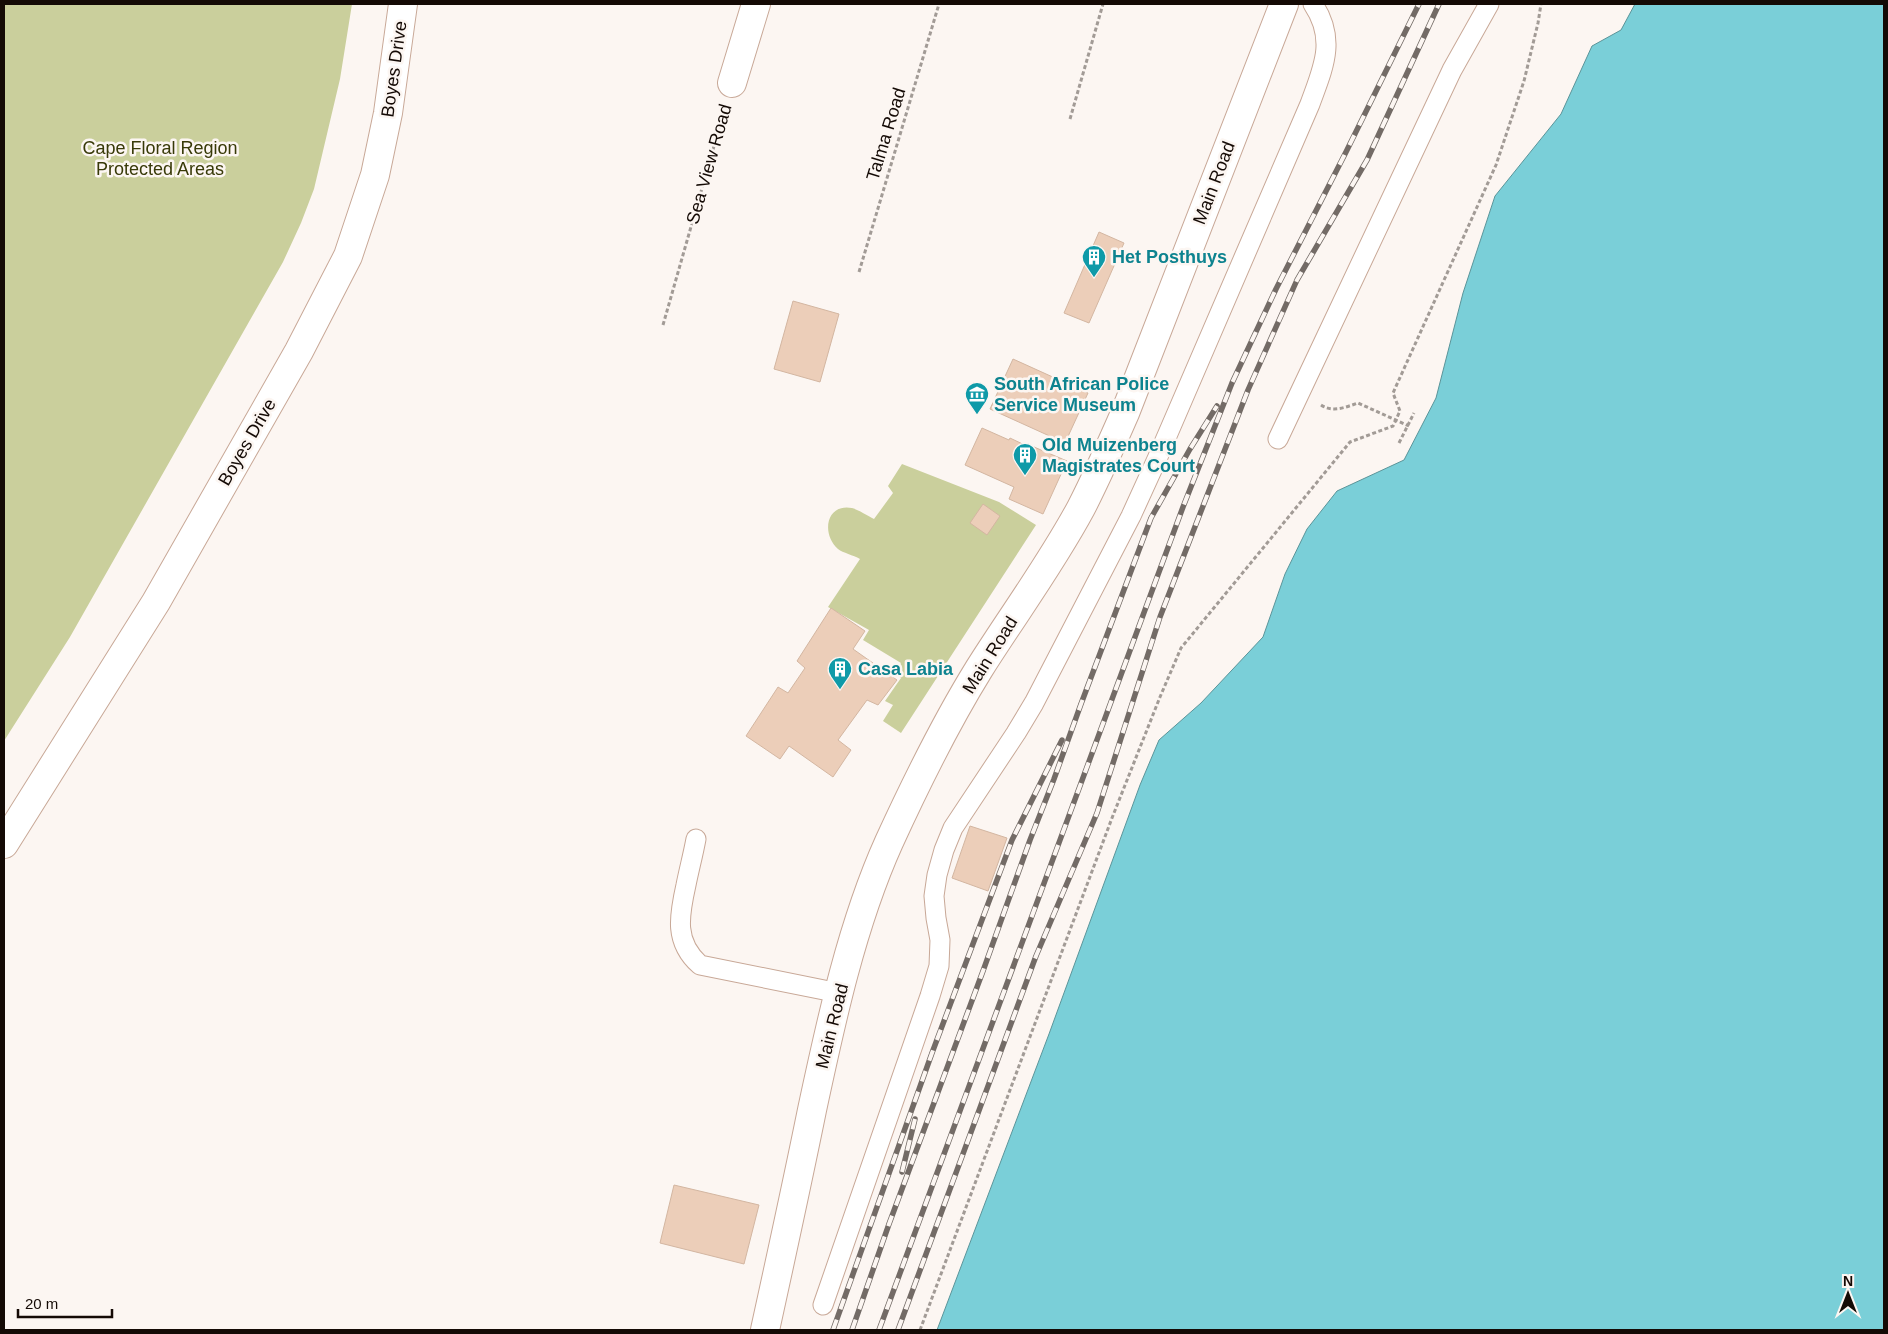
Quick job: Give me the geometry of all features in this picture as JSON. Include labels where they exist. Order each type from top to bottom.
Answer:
[{"type":"main road","name":"Boyes Drive","points":[[4,844],[156,602],[299,351],[348,256],[375,174],[388,113],[403,4]]},
{"type":"main road","name":"Sea View Road","points":[[732,84],[756,4]]},
{"type":"main road","name":"Main Road","points":[[765,1330],[825,1047],[839,993],[868,898],[888,844],[922,773],[979,670],[1031,590],[1080,509],[1108,453],[1284,4]]},
{"type":"lane","points":[[823,1305],[939,966],[940,940],[934,896],[937,875],[944,850],[953,828],[1016,733],[1060,653],[1131,516],[1176,414],[1310,104],[1326,57],[1326,40],[1323,24],[1313,4]]},
{"type":"lane","points":[[1278,439],[1452,70],[1489,4]]},
{"type":"lane","points":[[696,839],[680,908],[679,923],[681,935],[691,957],[700,965],[839,993]]},
{"type":"path","name":"Talma Road","points":[[859,272],[939,4]]},
{"type":"path","points":[[1070,119],[1103,4]]},
{"type":"path","points":[[920,1330],[1112,818],[1181,648],[1350,442],[1393,426],[1400,411],[1394,393],[1496,165],[1524,81],[1538,23],[1540,4]]},
{"type":"path","name":"Sea View Road","points":[[663,325],[732,84]]},
{"type":"path","points":[[1301,389],[1327,409],[1338,409],[1358,403],[1409,426]]},
{"type":"path","points":[[1399,443],[1414,413]]},
{"type":"green space","name":"Cape Floral Region Protected Areas","points":[[4,4],[352,4],[340,79],[314,189],[283,262],[70,637],[4,741]]},
{"type":"green space","points":[[902,464],[999,502],[1036,525],[901,733],[883,721],[893,705],[885,701],[901,678],[894,673],[901,663],[863,640],[869,630],[828,607],[860,559],[838,549],[829,536],[828,528],[832,515],[836,510],[843,508],[855,509],[874,519],[893,493],[888,486]]},
{"type":"water","points":[[1635,4],[1884,4],[1884,1330],[937,1330],[1049,1034],[1140,785],[1159,740],[1201,703],[1263,637],[1285,574],[1307,529],[1337,491],[1404,460],[1436,398],[1463,293],[1495,196],[1561,114],[1592,46],[1621,30]]},
{"type":"building","name":"Het Posthuys","points":[[1099,232],[1124,243],[1089,323],[1064,313]]},
{"type":"building","points":[[793,301],[839,314],[820,382],[774,369]]},
{"type":"building","points":[[1013,359],[1088,393],[1065,443],[990,409]]},
{"type":"building","name":"Old Muizenberg Magistrates Court","points":[[982,428],[1067,461],[1043,514],[1009,499],[1014,487],[965,465]]},
{"type":"building","points":[[983,504],[1000,516],[987,535],[970,523]]},
{"type":"building","name":"Casa Labia","points":[[831,608],[865,631],[853,649],[897,680],[878,705],[867,700],[838,740],[851,750],[833,777],[789,746],[780,759],[746,736],[778,687],[788,693],[805,668],[797,661]]},
{"type":"building","points":[[970,826],[1007,838],[988,891],[952,878]]},
{"type":"building","points":[[674,1185],[759,1205],[744,1264],[660,1243]]},
{"type":"railway","points":[[879,1330],[1183,507],[1232,383],[1276,289],[1419,4]]},
{"type":"railway","points":[[898,1330],[1036,956],[1097,813],[1160,617],[1248,390],[1297,280],[1367,160],[1439,4]]},
{"type":"railway","points":[[852,1330],[1030,840],[1151,518],[1217,406]]},
{"type":"railway","points":[[833,1330],[932,1053],[1012,840],[1062,740]]},
{"type":"railway","points":[[902,1172],[915,1119]]},
{"type":"place","name":"Het Posthuys","points":[[1094,278]]},
{"type":"place","name":"South African Police Service Museum","points":[[977,415]]},
{"type":"place","name":"Old Muizenberg Magistrates Court","points":[[1025,476]]},
{"type":"place","name":"Casa Labia","points":[[840,690]]}]
